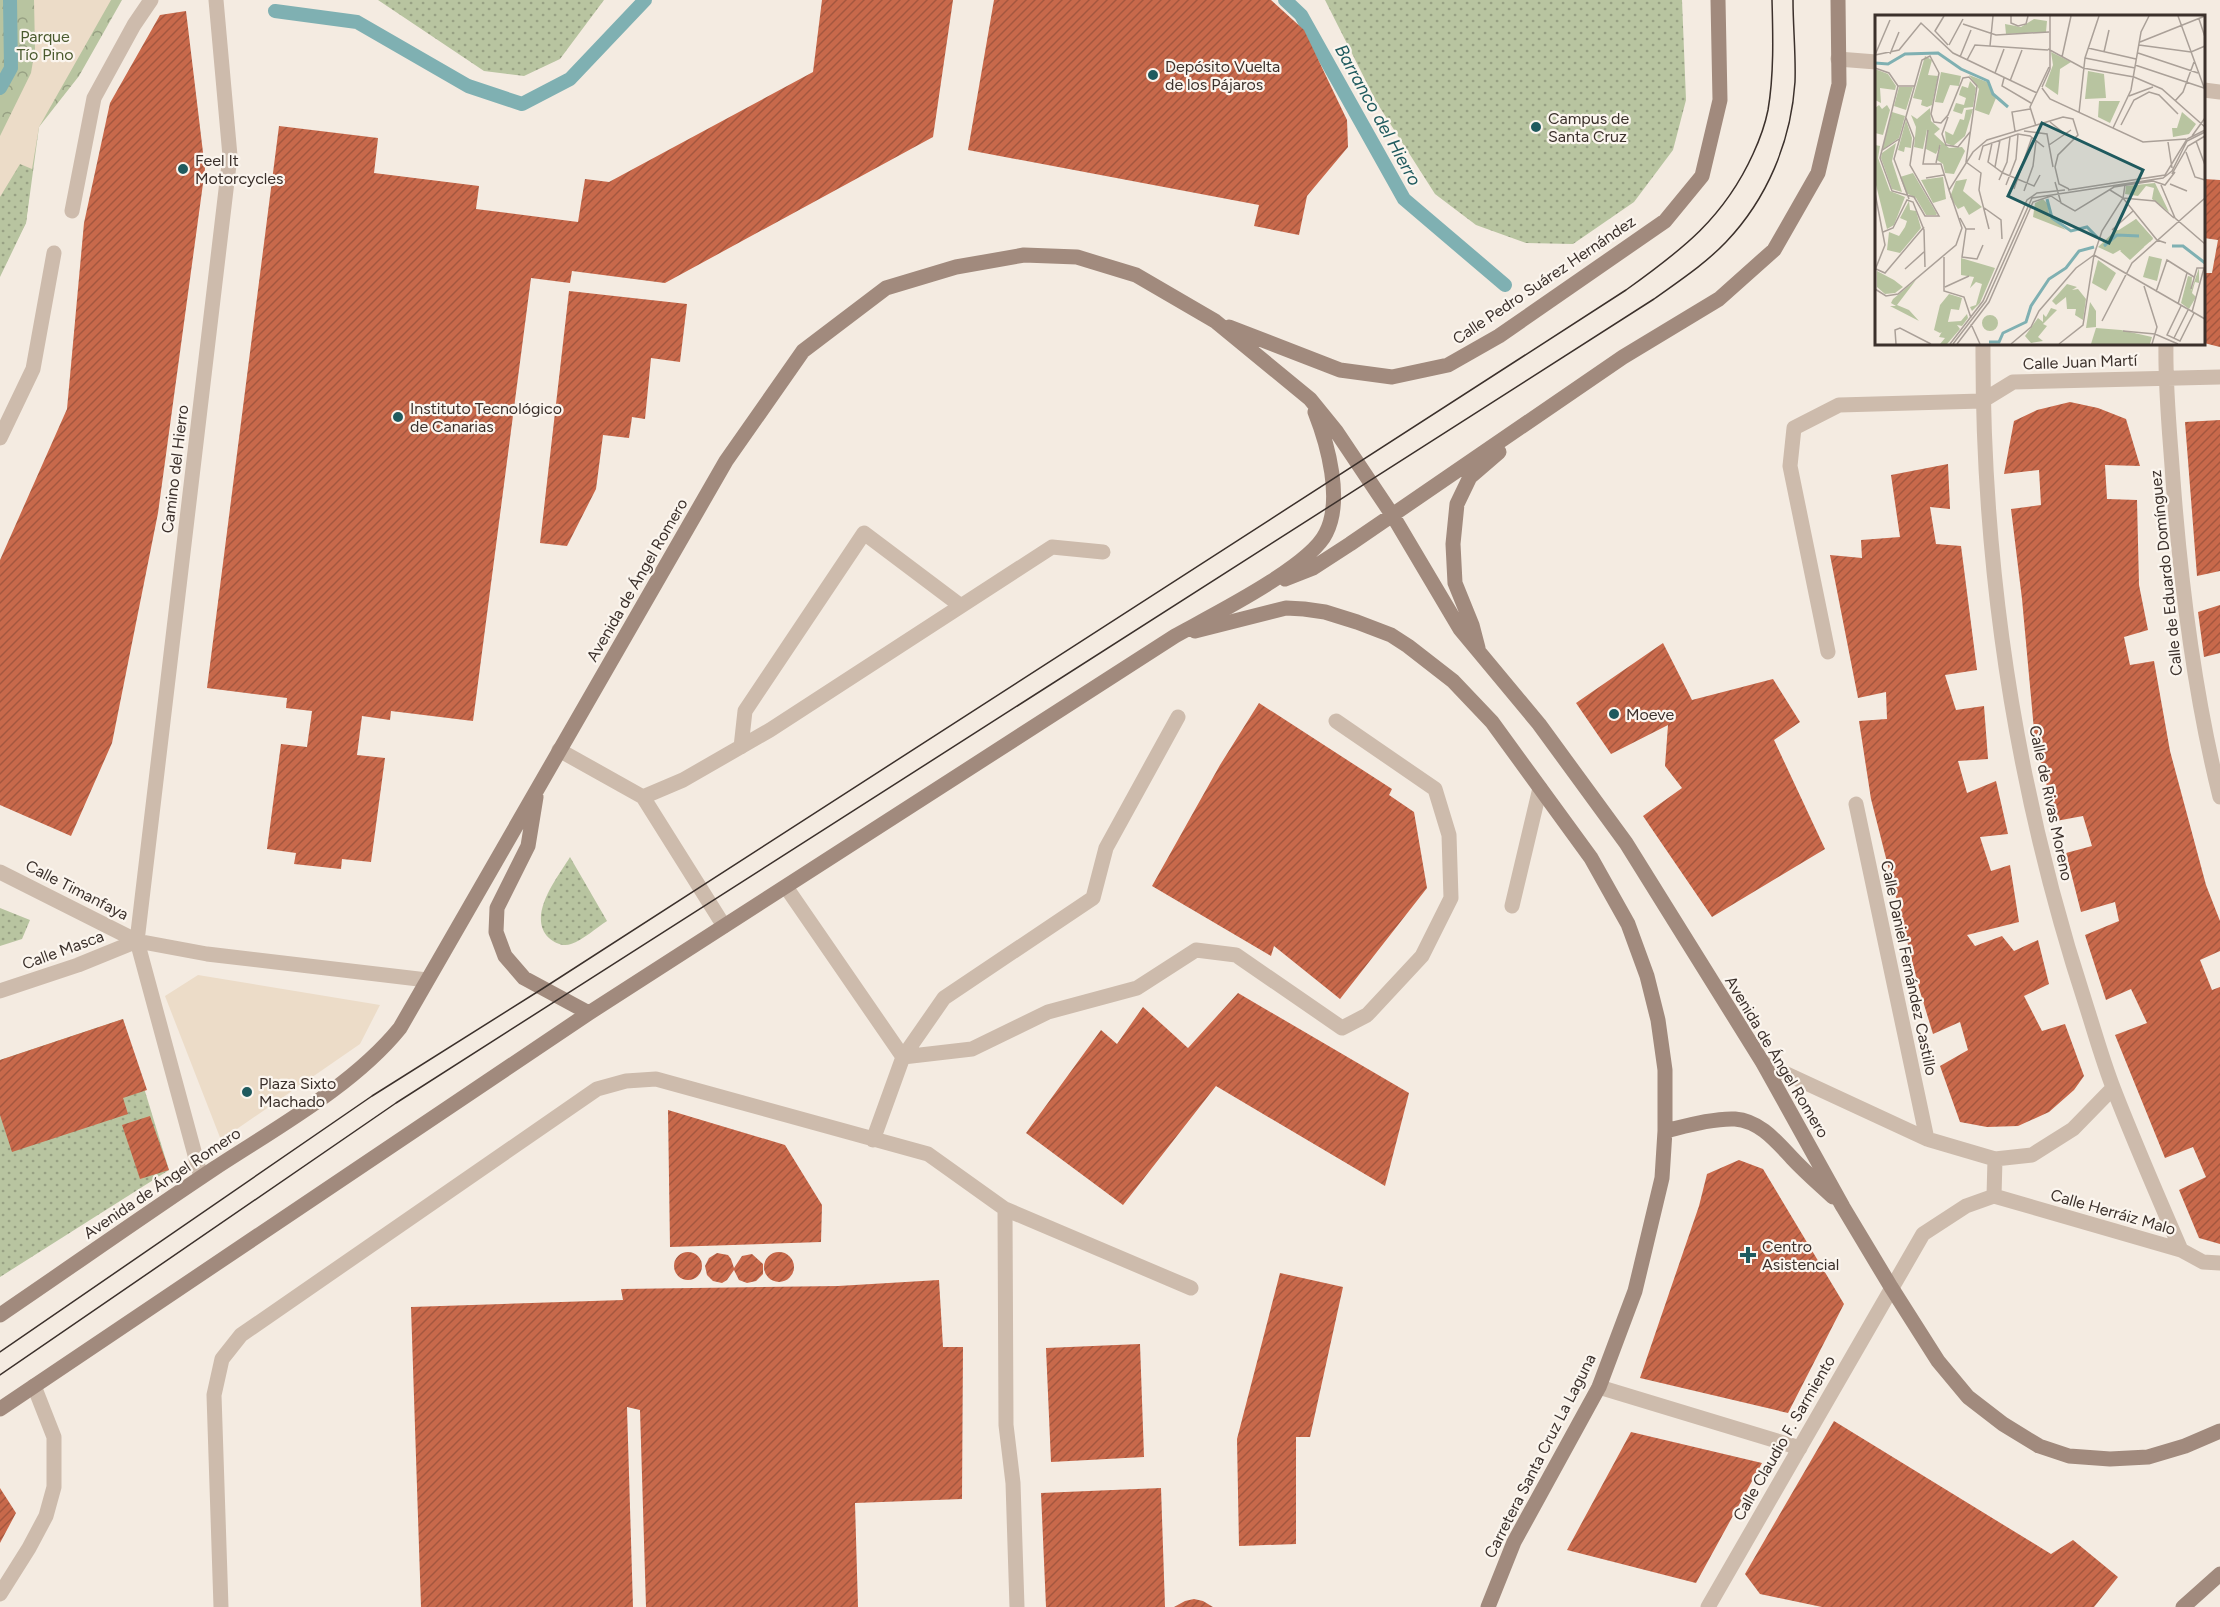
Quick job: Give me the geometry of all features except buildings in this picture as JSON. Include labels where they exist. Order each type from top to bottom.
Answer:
[{"type":"main road","name":"Calle Pedro Suárez Hernández","points":[[1215,321],[1340,370],[1392,376],[1448,365],[1498,336],[1665,221],[1702,176],[1720,100],[1718,0]]},
{"type":"main road","points":[[1250,594],[1313,568],[1393,516],[1623,357],[1719,298],[1774,250],[1818,173],[1839,84],[1838,0]]},
{"type":"main road","name":"Avenida de Ángel Romero","points":[[0,1315],[305,1108],[365,1065],[385,1047],[400,1028],[726,461],[803,351],[886,288],[956,267],[1024,255],[1077,257],[1136,275],[1215,321],[1310,399],[1336,431],[1393,516],[1460,629],[1539,724],[1626,843],[1763,1063],[1843,1207],[1891,1287],[1938,1361],[1968,1397],[2003,1424],[2039,1446],[2069,1456],[2110,1459],[2148,1457],[2185,1446],[2220,1431]]},
{"type":"main road","points":[[0,1409],[589,1012],[1175,636],[1250,594],[1311,554],[1327,533],[1334,504],[1330,461],[1323,433],[1310,399]]},
{"type":"main road","points":[[1479,651],[1472,625],[1455,583],[1453,544],[1457,504],[1470,477],[1551,408]]},
{"type":"main road","name":"Carretera Santa Cruz La Laguna","points":[[1175,636],[1286,608],[1325,612],[1391,635],[1408,646],[1453,681],[1492,722],[1591,858],[1628,924],[1647,976],[1658,1020],[1665,1070],[1665,1131],[1662,1178],[1635,1291],[1599,1387],[1514,1542],[1488,1607]]},
{"type":"main road","points":[[537,788],[528,846],[497,908],[496,932],[505,956],[524,978],[589,1012]]},
{"type":"main road","points":[[1665,1131],[1736,1119],[1758,1126],[1777,1141],[1791,1158],[1843,1207]]},
{"type":"main road","points":[[2183,1607],[2220,1574]]},
{"type":"street","points":[[72,211],[94,98],[134,25],[151,0]]},
{"type":"street","name":"Camino del Hierro","points":[[137,941],[230,156],[216,0]]},
{"type":"street","points":[[1838,59],[1875,62]]},
{"type":"street","points":[[2205,90],[2220,92]]},
{"type":"street","points":[[0,438],[33,369],[54,253]]},
{"type":"street","name":"Calle de Rivas Moreno","points":[[1983,345],[1982,401],[1991,547],[2000,628],[2022,764],[2048,877],[2073,966],[2113,1088],[2181,1250]]},
{"type":"street","name":"Calle de Eduardo Domínguez","points":[[2166,345],[2165,377],[2178,555],[2187,630],[2205,739],[2220,797]]},
{"type":"street","name":"Calle Juan Martí","points":[[1828,651],[1790,466],[1794,428],[1839,405],[1982,401],[2013,382],[2220,376]]},
{"type":"street","points":[[741,747],[745,711],[864,533],[961,606]]},
{"type":"street","points":[[643,797],[683,780],[770,730],[1052,547],[1103,552]]},
{"type":"street","points":[[873,1140],[903,1057],[944,998],[1093,898],[1106,848],[1178,717]]},
{"type":"street","points":[[903,1057],[972,1049],[1048,1012],[1137,988],[1196,950],[1236,955],[1342,1028],[1368,1015],[1422,957],[1451,898],[1449,836],[1435,789],[1336,721]]},
{"type":"street","points":[[559,750],[643,797],[724,926]]},
{"type":"street","points":[[1512,906],[1540,788]]},
{"type":"street","name":"Calle Daniel Fernández Castillo","points":[[1856,804],[1927,1139]]},
{"type":"street","name":"Calle Timanfaya","points":[[0,872],[137,941],[207,954],[427,980]]},
{"type":"street","points":[[786,887],[903,1057]]},
{"type":"street","points":[[137,941],[201,1177]]},
{"type":"street","name":"Calle Masca","points":[[0,991],[78,965],[137,941]]},
{"type":"street","points":[[1763,1063],[1927,1139],[1995,1159],[2032,1155],[2073,1129],[2113,1088]]},
{"type":"street","points":[[221,1607],[214,1395],[222,1359],[241,1335],[597,1089],[626,1081],[656,1079],[928,1154],[1005,1209],[1191,1288]]},
{"type":"street","points":[[1994,1196],[1995,1159]]},
{"type":"street","name":"Calle Herráiz Malo","points":[[1994,1196],[2181,1250],[2203,1262],[2220,1263]]},
{"type":"street","name":"Calle Claudio F. Sarmiento","points":[[1713,1606],[1800,1448],[1923,1234],[1966,1206],[1994,1196]]},
{"type":"street","points":[[1005,1209],[1006,1425],[1013,1484],[1017,1607]]},
{"type":"street","points":[[0,1594],[30,1548],[46,1516],[54,1487],[54,1437],[34,1386]]},
{"type":"street","points":[[1599,1387],[1800,1448]]},
{"type":"green space","name":"Parque Tío Pino","points":[[0,0],[122,0],[79,76],[39,127],[26,223],[0,271]]},
{"type":"green space","points":[[378,0],[604,0],[560,59],[524,76],[484,71]]},
{"type":"green space","name":"Campus de Santa Cruz","points":[[1325,0],[1682,0],[1686,100],[1673,150],[1634,202],[1573,244],[1526,243],[1476,225],[1435,194],[1377,103]]},
{"type":"green space","points":[[20,164],[32,169],[26,223],[0,277],[0,197]]},
{"type":"green space","points":[[570,857],[607,921],[580,940],[565,945],[549,938],[543,929],[541,919],[546,897]]},
{"type":"green space","points":[[0,908],[30,920],[22,939],[0,946]]},
{"type":"green space","points":[[123,1019],[169,1170],[0,1277],[0,1060]]},
{"type":"shaded area","points":[[34,0],[111,0],[39,127],[32,169],[20,164],[0,197],[0,136],[31,73],[35,49]]},
{"type":"shaded area","name":"Plaza Sixto Machado","points":[[198,975],[380,1005],[360,1044],[221,1140],[165,996]]},
{"type":"waterway","name":"Barranco del Hierro","points":[[0,88],[11,68],[10,0]]},
{"type":"waterway","name":"Barranco del Hierro","points":[[275,11],[357,22],[468,86],[522,104],[570,79],[645,0]]},
{"type":"waterway","name":"Barranco del Hierro","points":[[1285,0],[1301,15],[1404,199],[1505,285]]},
{"type":"tram line","points":[[0,1352],[372,1096],[542,989],[1626,290],[1665,261],[1715,215],[1742,177],[1753,154],[1765,121],[1770,97],[1773,55],[1772,0]]},
{"type":"tram line","points":[[0,1375],[396,1103],[1654,299],[1692,272],[1718,250],[1741,225],[1765,188],[1782,148],[1793,104],[1795,82],[1793,0]]},
{"type":"place","name":"Depósito Vuelta de los Pájaros","points":[[1153,75]]},
{"type":"place","name":"Campus de Santa Cruz","points":[[1536,127]]},
{"type":"place","name":"Feel It Motorcycles","points":[[183,169]]},
{"type":"place","name":"Instituto Tecnológico de Canarias","points":[[398,417]]},
{"type":"place","name":"Moeve","points":[[1614,714]]},
{"type":"place","name":"Plaza Sixto Machado","points":[[247,1092]]},
{"type":"place","name":"Centro Asistencial","points":[[1748,1255]]}]
